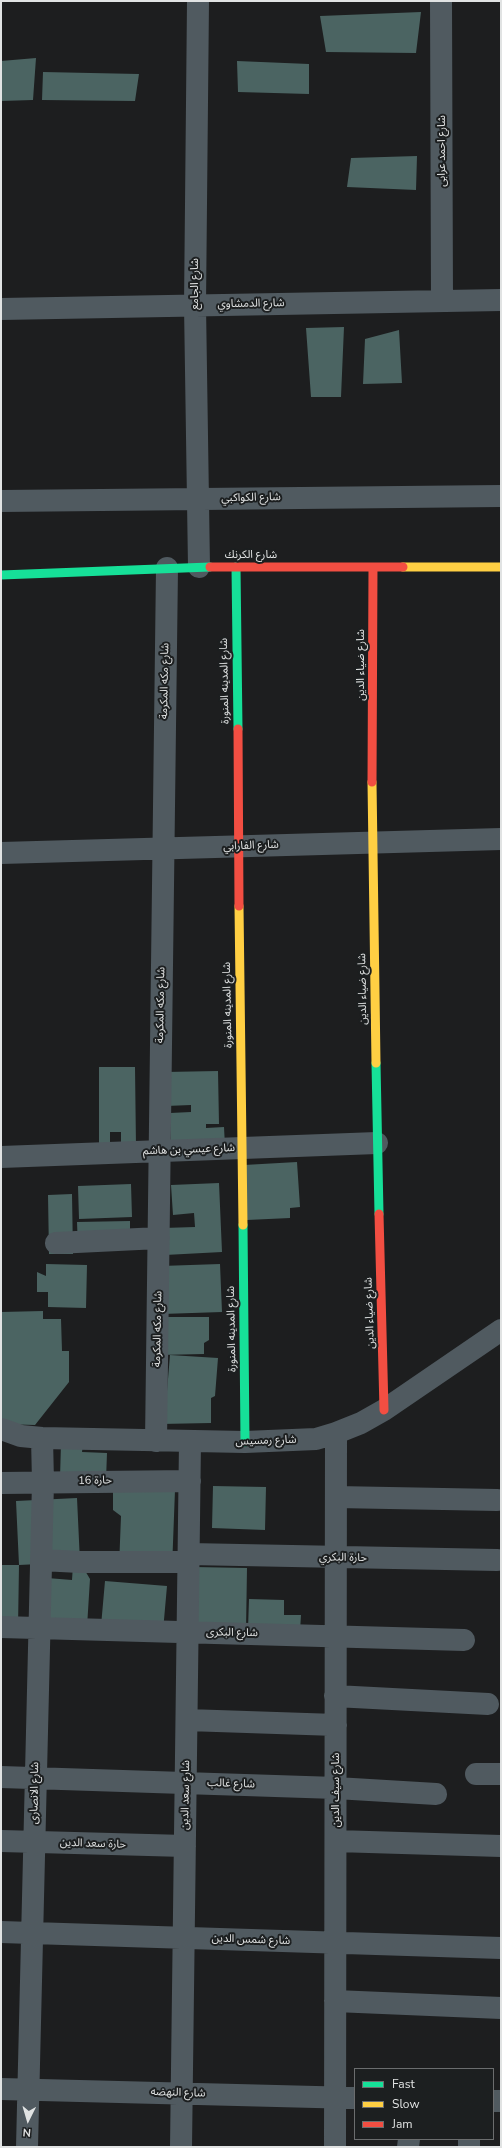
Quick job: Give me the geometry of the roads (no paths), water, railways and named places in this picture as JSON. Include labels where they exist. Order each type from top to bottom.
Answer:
[{"type":"street","name":"شارع الجامع","points":[[198,1],[195,305],[199,567]]},
{"type":"street","name":"شارع احمد عرابى","points":[[442,1],[442,301]]},
{"type":"street","name":"شارع الدمشاوي","points":[[1,309],[501,300]]},
{"type":"street","name":"شارع الكواكبي","points":[[1,501],[501,496]]},
{"type":"street","name":"شارع الكرنك","points":[[1,575],[199,567],[501,567]]},
{"type":"street","name":"شارع المدينه المنورة","points":[[236,567],[245,1442]]},
{"type":"street","name":"شارع مكه المكرمة","points":[[156,1441],[167,568]]},
{"type":"street","name":"شارع ضياء الدين","points":[[373,568],[372,843],[377,1143],[384,1410]]},
{"type":"street","name":"شارع الفارابي","points":[[1,853],[501,839]]},
{"type":"street","name":"شارع عيسي بن هاشم","points":[[1,1157],[377,1143]]},
{"type":"street","points":[[56,1243],[159,1238]]},
{"type":"street","name":"شارع رمسيس","points":[[1,1429],[20,1436],[42,1438],[190,1442],[245,1442],[316,1439],[361,1423],[384,1410],[501,1330]]},
{"type":"street","name":"شارع سيف الدين","points":[[336,1433],[335,2001],[345,2098],[336,2147]]},
{"type":"street","name":"شارع الانصارى","points":[[27,2147],[40,1628],[43,1482],[42,1438]]},
{"type":"street","name":"شارع سعد الدين","points":[[181,2147],[190,1442]]},
{"type":"street","name":"حارة 16","points":[[1,1483],[190,1481]]},
{"type":"street","points":[[336,1497],[497,1500]]},
{"type":"street","name":"حارة البكري","points":[[41,1560],[80,1562],[189,1558],[497,1560]]},
{"type":"street","name":"شارع البكرى","points":[[1,1627],[464,1640]]},
{"type":"street","points":[[335,1696],[488,1704]]},
{"type":"street","points":[[187,1720],[336,1725]]},
{"type":"street","points":[[476,1774],[501,1774]]},
{"type":"street","name":"شارع غالب","points":[[1,1776],[336,1788],[436,1794]]},
{"type":"street","name":"حارة سعد الدين","points":[[1,1841],[185,1846]]},
{"type":"street","points":[[336,1841],[501,1846]]},
{"type":"street","name":"شارع شمس الدين","points":[[1,1932],[501,1948]]},
{"type":"street","points":[[335,2001],[501,2008]]},
{"type":"street","name":"شارع النهضه","points":[[1,2089],[345,2098]]}]
